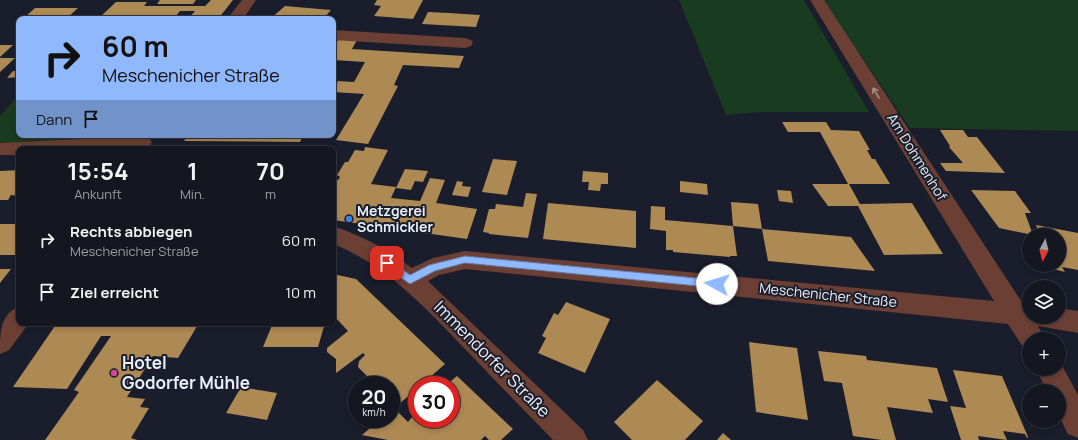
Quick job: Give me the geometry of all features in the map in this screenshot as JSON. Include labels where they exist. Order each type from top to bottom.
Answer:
[{"type":"street","points":[[237,16],[249,0]]},
{"type":"street","name":"Am Dohmenhof","points":[[817,0],[912,150],[1022,314]]},
{"type":"street","points":[[336,35],[465,43]]},
{"type":"street","points":[[61,146],[143,142]]},
{"type":"street","points":[[0,149],[16,148]]},
{"type":"street","points":[[336,236],[351,240],[376,255],[410,280]]},
{"type":"street","name":"Meschenicher Straße","points":[[410,280],[433,267],[465,260],[1022,314]]},
{"type":"street","name":"Immendorfer Straße","points":[[410,280],[444,311],[573,440]]},
{"type":"street","points":[[1066,320],[1078,322]]},
{"type":"street","points":[[0,342],[16,321]]},
{"type":"street","points":[[1054,376],[1078,424]]},
{"type":"green space","points":[[679,0],[804,0],[869,112],[758,112],[726,115]]},
{"type":"green space","points":[[823,0],[1078,0],[1078,131],[910,128]]},
{"type":"green space","points":[[16,98],[16,138],[103,138],[0,143],[0,116]]},
{"type":"building","points":[[160,0],[196,0],[193,4],[157,4]]},
{"type":"building","points":[[211,0],[233,0],[220,16],[191,16],[195,11],[180,11],[176,16],[101,16],[116,2],[147,2],[144,6],[205,6]]},
{"type":"building","points":[[377,0],[423,0],[413,19],[374,16],[381,6],[374,5]]},
{"type":"building","points":[[285,6],[331,10],[326,16],[273,16]]},
{"type":"building","points":[[35,8],[78,8],[69,16],[26,16]]},
{"type":"building","points":[[428,12],[480,15],[476,27],[422,24]]},
{"type":"building","points":[[339,39],[357,40],[352,49],[464,56],[459,68],[403,65],[394,85],[398,86],[368,144],[336,140],[364,94],[336,92],[336,85],[338,81],[354,82],[365,62],[336,60],[336,43]]},
{"type":"building","points":[[0,45],[13,45],[0,57]]},
{"type":"building","points":[[0,58],[15,58],[0,72]]},
{"type":"building","points":[[13,71],[16,71],[16,77],[7,78]]},
{"type":"building","points":[[782,122],[826,122],[831,130],[859,131],[870,150],[867,150],[872,159],[875,159],[890,184],[849,184],[860,204],[912,203],[943,254],[884,255],[858,206],[828,206],[812,184],[848,184],[820,132],[788,132]]},
{"type":"building","points":[[940,130],[963,130],[968,137],[977,137],[1005,173],[946,171],[940,163],[963,163],[949,147],[950,146]]},
{"type":"building","points":[[186,138],[302,138],[300,142],[184,141]]},
{"type":"building","points":[[365,147],[388,150],[371,184],[396,187],[391,198],[420,201],[430,178],[445,180],[436,203],[477,209],[467,239],[336,220],[336,180],[340,177],[337,175],[345,162],[348,162],[355,150],[364,151]]},
{"type":"building","points":[[493,159],[517,161],[507,195],[482,192]]},
{"type":"building","points":[[405,169],[428,171],[423,182],[415,181],[411,190],[396,188]]},
{"type":"building","points":[[16,170],[16,196],[11,195],[8,200],[0,200],[0,171]]},
{"type":"building","points":[[583,171],[608,173],[608,184],[601,184],[600,191],[588,190],[589,182],[582,182]]},
{"type":"building","points":[[457,181],[463,182],[462,186],[471,187],[468,197],[452,195]]},
{"type":"building","points":[[680,181],[707,184],[708,195],[680,192]]},
{"type":"building","points":[[777,190],[791,191],[793,203],[779,201]]},
{"type":"building","points":[[971,190],[1015,191],[1031,213],[1025,213],[1030,228],[1022,228],[1022,233],[999,228]]},
{"type":"building","points":[[526,193],[537,194],[528,238],[483,232],[489,209],[495,209],[496,204],[523,207]]},
{"type":"building","points":[[731,202],[758,204],[762,229],[733,226]]},
{"type":"building","points":[[548,203],[636,211],[636,248],[543,239]]},
{"type":"building","points":[[651,206],[665,207],[665,220],[733,226],[737,256],[730,257],[673,252],[673,250],[666,250],[666,231],[650,229]]},
{"type":"building","points":[[0,224],[16,224],[16,255],[0,255]]},
{"type":"building","points":[[1036,225],[1052,228],[1037,228]]},
{"type":"building","points":[[762,229],[851,237],[875,271],[768,261]]},
{"type":"building","points":[[1066,231],[1078,233],[1078,270],[1066,268]]},
{"type":"building","points":[[0,269],[11,269],[0,283]]},
{"type":"building","points":[[336,275],[356,279],[445,364],[431,376],[408,376],[408,396],[400,403],[400,376],[367,376],[358,367],[359,361],[365,355],[363,353],[336,373],[336,359],[327,352],[327,348],[348,331],[336,318]]},
{"type":"building","points":[[566,302],[610,319],[585,373],[538,353],[546,338],[542,336],[554,313],[558,315]]},
{"type":"building","name":"Hotel Godorfer Mühle","points":[[55,326],[197,326],[178,358],[153,356],[127,397],[145,399],[140,407],[149,408],[131,438],[137,440],[45,440],[79,392],[74,390],[111,336],[101,336],[67,389],[13,387]]},
{"type":"building","points":[[272,326],[324,326],[318,347],[263,347]]},
{"type":"building","points":[[749,342],[797,348],[808,420],[756,412]]},
{"type":"building","points":[[818,351],[866,356],[867,360],[937,368],[948,402],[928,399],[933,413],[887,407],[896,440],[882,440],[853,436],[842,383],[824,381]]},
{"type":"building","points":[[953,370],[1002,376],[1022,423],[1022,428],[1024,428],[1028,437],[1027,438],[1025,434],[1003,431],[1007,440],[978,436],[979,440],[961,440],[950,406],[966,408]]},
{"type":"building","points":[[460,379],[513,429],[501,440],[489,440],[485,436],[481,440],[388,440],[362,435],[370,428],[400,428],[400,414],[408,422],[408,428],[460,428]]},
{"type":"building","points":[[657,380],[703,421],[685,440],[632,440],[614,422]]},
{"type":"building","points":[[241,387],[277,393],[267,420],[226,413]]},
{"type":"building","points":[[723,433],[731,440],[717,440]]},
{"type":"place","name":"Metzgerei Schmickler","points":[[349,219]]},
{"type":"place","name":"Hotel Godorfer Mühle","points":[[114,373]]},
{"type":"route","points":[[387,263],[410,280],[433,267],[465,260],[717,284]]}]
